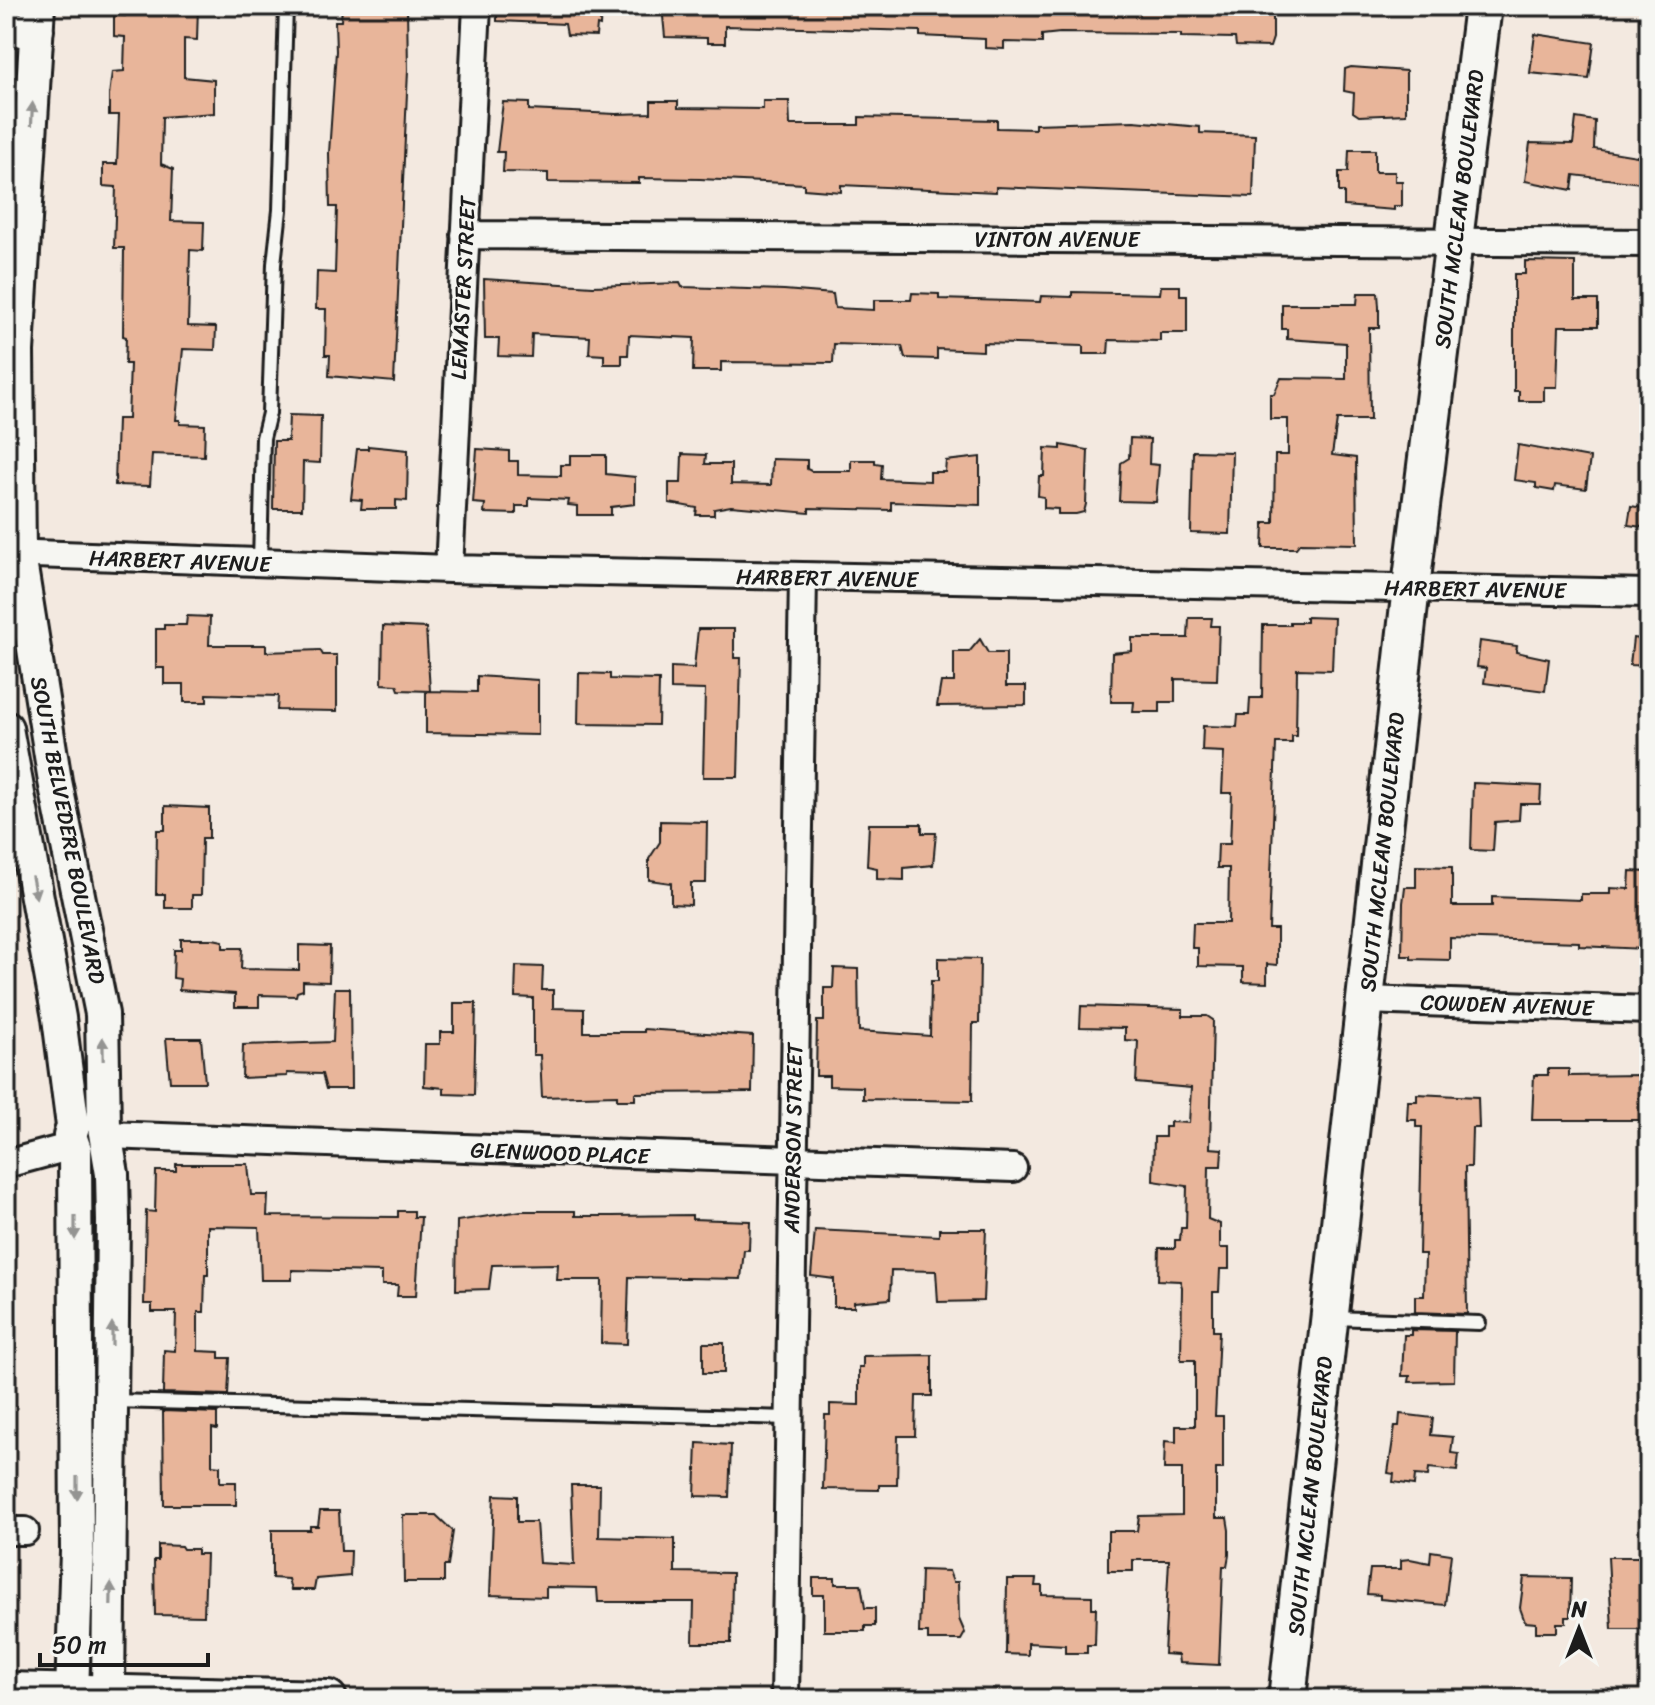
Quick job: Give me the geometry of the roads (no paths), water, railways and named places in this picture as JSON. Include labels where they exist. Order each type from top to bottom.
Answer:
[{"type":"main road","name":"SOUTH MCLEAN BOULEVARD","points":[[1287,1699],[1411,587],[1483,6]]},
{"type":"main road","points":[[6,1691],[90,1696],[328,1699]]},
{"type":"street","name":"LEMASTER STREET","points":[[449,569],[477,6]]},
{"type":"street","name":"SOUTH BELVEDERE BOULEVARD","points":[[27,22],[13,554],[102,1014],[90,1138],[77,1552],[90,1696]]},
{"type":"street","name":"VINTON AVENUE","points":[[465,235],[1649,243]]},
{"type":"street","name":"HARBERT AVENUE","points":[[13,554],[449,569],[1649,593]]},
{"type":"street","name":"ANDERSON STREET","points":[[785,1699],[803,577]]},
{"type":"street","name":"SOUTH BELVEDERE BOULEVARD","points":[[6,728],[59,1018],[90,1138],[112,1174],[112,1401],[90,1696]]},
{"type":"street","name":"COWDEN AVENUE","points":[[1366,1000],[1649,1010]]},
{"type":"street","name":"GLENWOOD PLACE","points":[[6,1164],[90,1138],[1013,1168]]},
{"type":"lane","points":[[260,563],[263,438],[269,413],[272,371],[286,6]]},
{"type":"lane","points":[[1330,1318],[1479,1323]]},
{"type":"lane","points":[[112,1401],[789,1418]]}]
